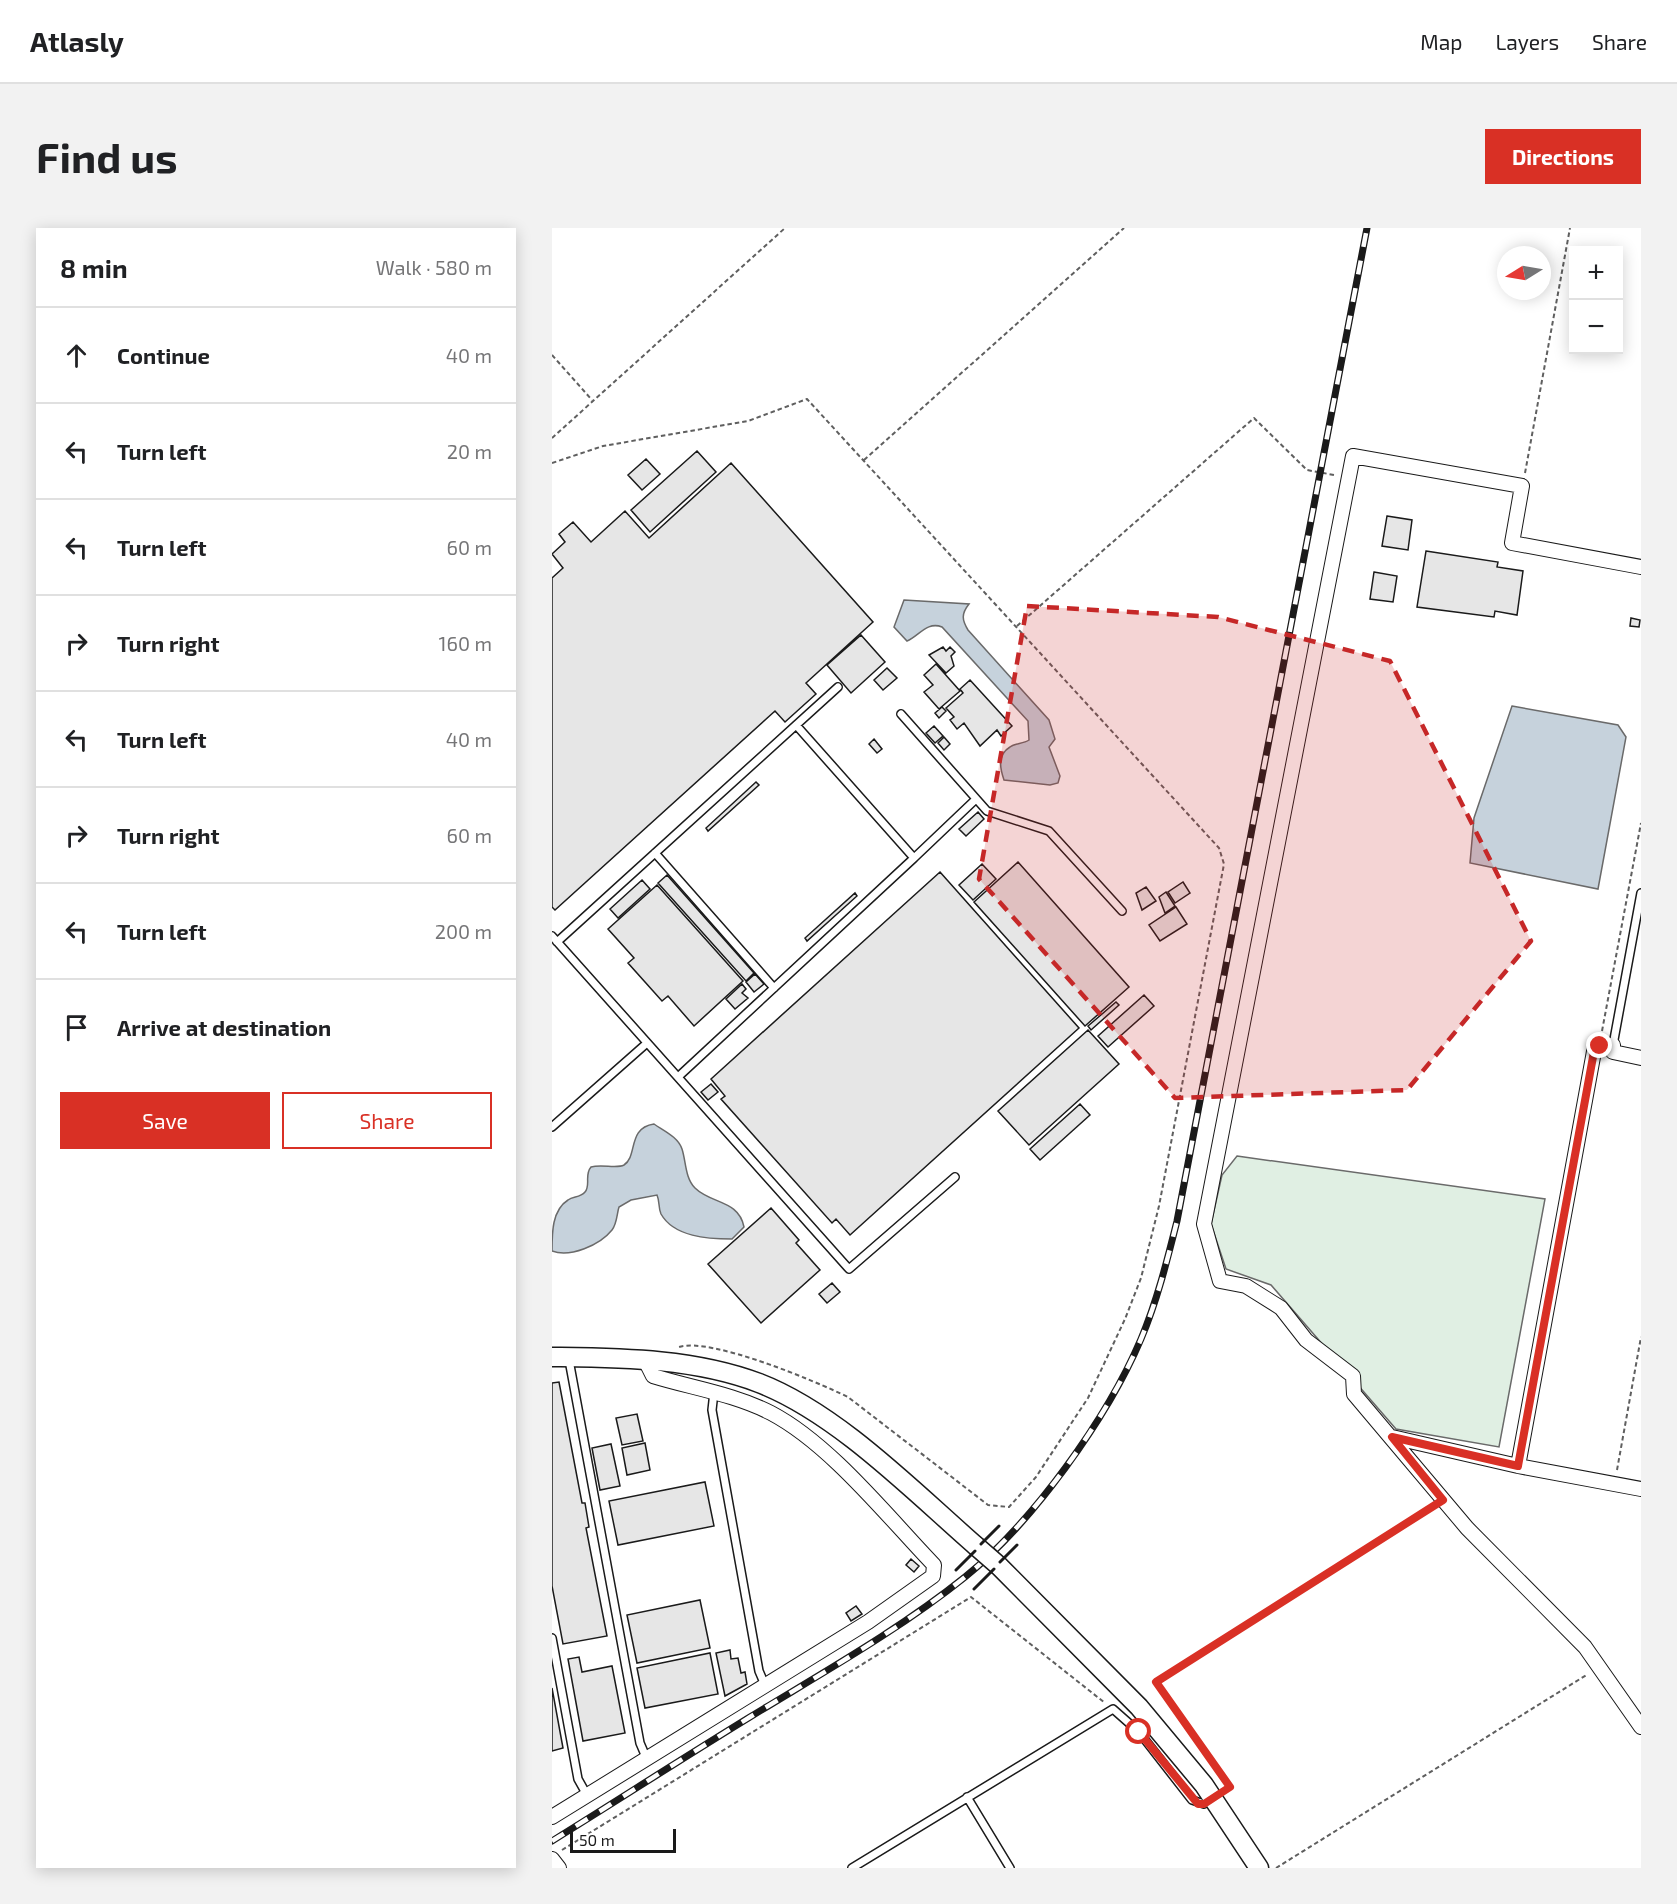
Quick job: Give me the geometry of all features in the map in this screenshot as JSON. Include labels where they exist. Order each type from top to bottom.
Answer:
[{"type":"street","points":[[1641,567],[1512,543],[1522,486],[1353,456],[1204,1224],[1220,1281],[1246,1286],[1281,1308],[1306,1340],[1353,1376],[1354,1394],[1467,1528],[1585,1647],[1641,1727]]},
{"type":"street","points":[[1518,1466],[1595,1046],[1607,1045],[1613,1052],[1641,1058]]},
{"type":"street","points":[[560,1357],[645,1360],[716,1370],[760,1383],[791,1398],[838,1428],[999,1566],[1139,1707],[1214,1798],[1259,1868]]},
{"type":"street","points":[[552,1817],[868,1622],[933,1576],[935,1569],[854,1482],[809,1438],[769,1412],[714,1392],[653,1376],[645,1360]]},
{"type":"street","points":[[1392,1437],[1518,1466],[1641,1489]]},
{"type":"street","points":[[557,1855],[559,1868]]},
{"type":"lane","points":[[838,687],[655,853],[555,939],[849,1269],[955,1177]]},
{"type":"lane","points":[[901,714],[987,811],[1049,831],[1122,911]]},
{"type":"lane","points":[[796,725],[914,858]]},
{"type":"lane","points":[[678,1077],[976,799]]},
{"type":"lane","points":[[655,853],[774,988]]},
{"type":"lane","points":[[1607,1045],[1641,893]]},
{"type":"lane","points":[[552,1127],[647,1043]]},
{"type":"lane","points":[[560,1357],[640,1743],[646,1757]]},
{"type":"lane","points":[[714,1392],[712,1410],[723,1480],[759,1671],[765,1685]]},
{"type":"lane","points":[[552,1638],[578,1779],[587,1795]]},
{"type":"lane","points":[[852,1868],[1113,1709],[1139,1732],[1192,1800],[1204,1804],[1214,1798]]},
{"type":"lane","points":[[967,1797],[1010,1868]]},
{"type":"path","points":[[552,438],[785,228]]},
{"type":"path","points":[[864,460],[1124,228]]},
{"type":"path","points":[[1522,486],[1570,228]]},
{"type":"path","points":[[552,356],[592,400]]},
{"type":"path","points":[[552,463],[603,446],[748,421],[807,399],[1219,848],[1224,864],[1159,1206],[1141,1278],[1125,1319],[1088,1398],[1036,1477],[1009,1507],[988,1505],[848,1397],[721,1348],[690,1343]]},
{"type":"path","points":[[1017,626],[1254,418],[1307,470],[1349,478]]},
{"type":"path","points":[[1607,1045],[1641,823]]},
{"type":"path","points":[[1614,1484],[1641,1336]]},
{"type":"path","points":[[1214,1798],[1230,1787],[1156,1682],[1443,1500]]},
{"type":"path","points":[[557,1855],[971,1597],[1113,1709]]},
{"type":"path","points":[[1276,1868],[1600,1666]]},
{"type":"highlighted area","points":[[1027,606],[1218,617],[1390,661],[1531,941],[1407,1090],[1175,1098],[979,879]]},
{"type":"green space","points":[[1237,1156],[1545,1199],[1499,1447],[1396,1429],[1271,1285],[1226,1269],[1211,1224],[1222,1175]]},
{"type":"shaded area","points":[[904,600],[969,604],[963,617],[968,630],[1049,720],[1055,739],[1049,747],[1060,776],[1058,783],[1050,785],[1004,780],[1001,758],[1010,747],[1029,740],[1028,721],[942,627],[927,627],[907,641],[894,627]]},
{"type":"shaded area","points":[[1512,706],[1618,725],[1626,737],[1598,889],[1470,863],[1474,818]]},
{"type":"shaded area","points":[[654,1124],[680,1145],[688,1174],[695,1188],[731,1207],[741,1218],[744,1227],[732,1239],[702,1237],[683,1232],[674,1228],[661,1214],[657,1195],[631,1200],[619,1207],[614,1228],[600,1241],[584,1249],[567,1253],[552,1251],[556,1216],[563,1204],[585,1192],[591,1167],[624,1165],[631,1155],[636,1136],[646,1127]]},
{"type":"building","points":[[697,451],[716,472],[650,532],[631,510]]},
{"type":"building","points":[[646,459],[660,474],[642,490],[628,475]]},
{"type":"building","points":[[731,463],[873,622],[806,683],[816,694],[785,722],[775,711],[555,910],[552,907],[552,578],[563,568],[552,554],[565,542],[559,534],[573,522],[591,542],[625,511],[649,538]]},
{"type":"building","points":[[1387,516],[1412,520],[1408,550],[1382,546]]},
{"type":"building","points":[[1426,551],[1498,562],[1497,567],[1523,571],[1517,615],[1495,611],[1494,617],[1417,607]]},
{"type":"building","points":[[1374,572],[1397,576],[1393,602],[1370,599]]},
{"type":"building","points":[[1631,618],[1640,620],[1639,627],[1630,626]]},
{"type":"building","points":[[861,635],[885,662],[851,693],[827,665]]},
{"type":"building","points":[[943,647],[946,651],[950,647],[955,652],[951,656],[954,666],[946,673],[929,655]]},
{"type":"building","points":[[936,664],[960,691],[939,709],[924,692],[933,685],[924,675]]},
{"type":"building","points":[[887,668],[897,678],[883,690],[874,680]]},
{"type":"building","points":[[970,680],[1012,726],[1001,736],[997,730],[980,746],[964,723],[957,729],[950,720],[954,717],[946,708],[963,693],[960,689]]},
{"type":"building","points":[[942,707],[946,711],[939,718],[935,713]]},
{"type":"building","points":[[934,726],[943,736],[935,743],[926,733]]},
{"type":"building","points":[[944,737],[950,744],[944,750],[938,743]]},
{"type":"building","points":[[874,739],[882,749],[877,753],[869,744]]},
{"type":"building","points":[[756,782],[759,785],[708,831],[706,828]]},
{"type":"building","points":[[978,812],[984,819],[966,836],[959,829]]},
{"type":"building","points":[[1018,862],[1129,987],[1085,1026],[974,902]]},
{"type":"building","points":[[982,864],[996,879],[973,900],[959,885]]},
{"type":"building","points":[[940,872],[1079,1028],[850,1235],[836,1219],[832,1223],[721,1099],[725,1096],[711,1079]]},
{"type":"building","points":[[667,875],[754,973],[746,981],[658,883]]},
{"type":"building","points":[[642,880],[650,889],[618,918],[610,909]]},
{"type":"building","points":[[1183,882],[1190,893],[1175,903],[1168,892]]},
{"type":"building","points":[[657,885],[743,981],[694,1026],[668,996],[662,1001],[628,963],[634,958],[608,929]]},
{"type":"building","points":[[1146,887],[1156,901],[1142,910],[1136,893]]},
{"type":"building","points":[[1166,892],[1175,906],[1165,913],[1159,897]]},
{"type":"building","points":[[855,893],[857,896],[807,941],[805,938]]},
{"type":"building","points":[[1176,907],[1187,924],[1160,941],[1149,925]]},
{"type":"building","points":[[755,974],[764,984],[754,992],[746,982]]},
{"type":"building","points":[[742,984],[746,989],[742,993],[748,998],[735,1009],[726,999]]},
{"type":"building","points":[[1144,995],[1154,1006],[1108,1047],[1098,1036]]},
{"type":"building","points":[[1116,1002],[1119,1005],[1091,1030],[1088,1026]]},
{"type":"building","points":[[1088,1030],[1119,1064],[1029,1145],[998,1111]]},
{"type":"building","points":[[711,1084],[718,1092],[708,1100],[701,1092]]},
{"type":"building","points":[[1080,1104],[1090,1115],[1040,1160],[1030,1149]]},
{"type":"building","points":[[771,1208],[799,1240],[796,1243],[820,1270],[761,1323],[708,1264]]},
{"type":"building","points":[[832,1283],[840,1292],[827,1303],[819,1294]]},
{"type":"building","points":[[559,1382],[582,1503],[585,1503],[589,1527],[586,1528],[607,1636],[563,1644],[552,1586],[552,1383]]},
{"type":"building","points":[[637,1414],[643,1441],[622,1445],[616,1418]]},
{"type":"building","points":[[645,1443],[650,1470],[627,1475],[622,1448]]},
{"type":"building","points":[[611,1444],[620,1486],[600,1490],[592,1448]]},
{"type":"building","points":[[705,1482],[714,1526],[618,1545],[609,1501]]},
{"type":"building","points":[[911,1559],[919,1566],[914,1572],[906,1565]]},
{"type":"building","points":[[700,1600],[710,1648],[637,1663],[627,1615]]},
{"type":"building","points":[[856,1606],[862,1614],[851,1621],[846,1613]]},
{"type":"building","points":[[730,1650],[731,1659],[738,1658],[741,1673],[745,1672],[747,1684],[725,1696],[716,1653]]},
{"type":"building","points":[[710,1653],[718,1694],[645,1708],[637,1668]]},
{"type":"building","points":[[579,1657],[582,1672],[612,1666],[625,1733],[583,1741],[568,1659]]},
{"type":"building","points":[[552,1688],[563,1748],[552,1751]]},
{"type":"railway","points":[[552,1841],[887,1633],[965,1577],[990,1555],[1041,1499],[1088,1435],[1126,1370],[1152,1310],[1177,1221],[1367,228]]},
{"type":"wall","points":[[981,1544],[999,1526]]},
{"type":"wall","points":[[1000,1562],[1017,1545]]},
{"type":"wall","points":[[956,1570],[975,1551]]},
{"type":"wall","points":[[974,1589],[994,1569]]},
{"type":"route","points":[[1139,1732],[1192,1800],[1198,1804],[1204,1804],[1230,1787],[1156,1682],[1443,1500],[1392,1437],[1518,1466],[1595,1046],[1600,1046]]}]
